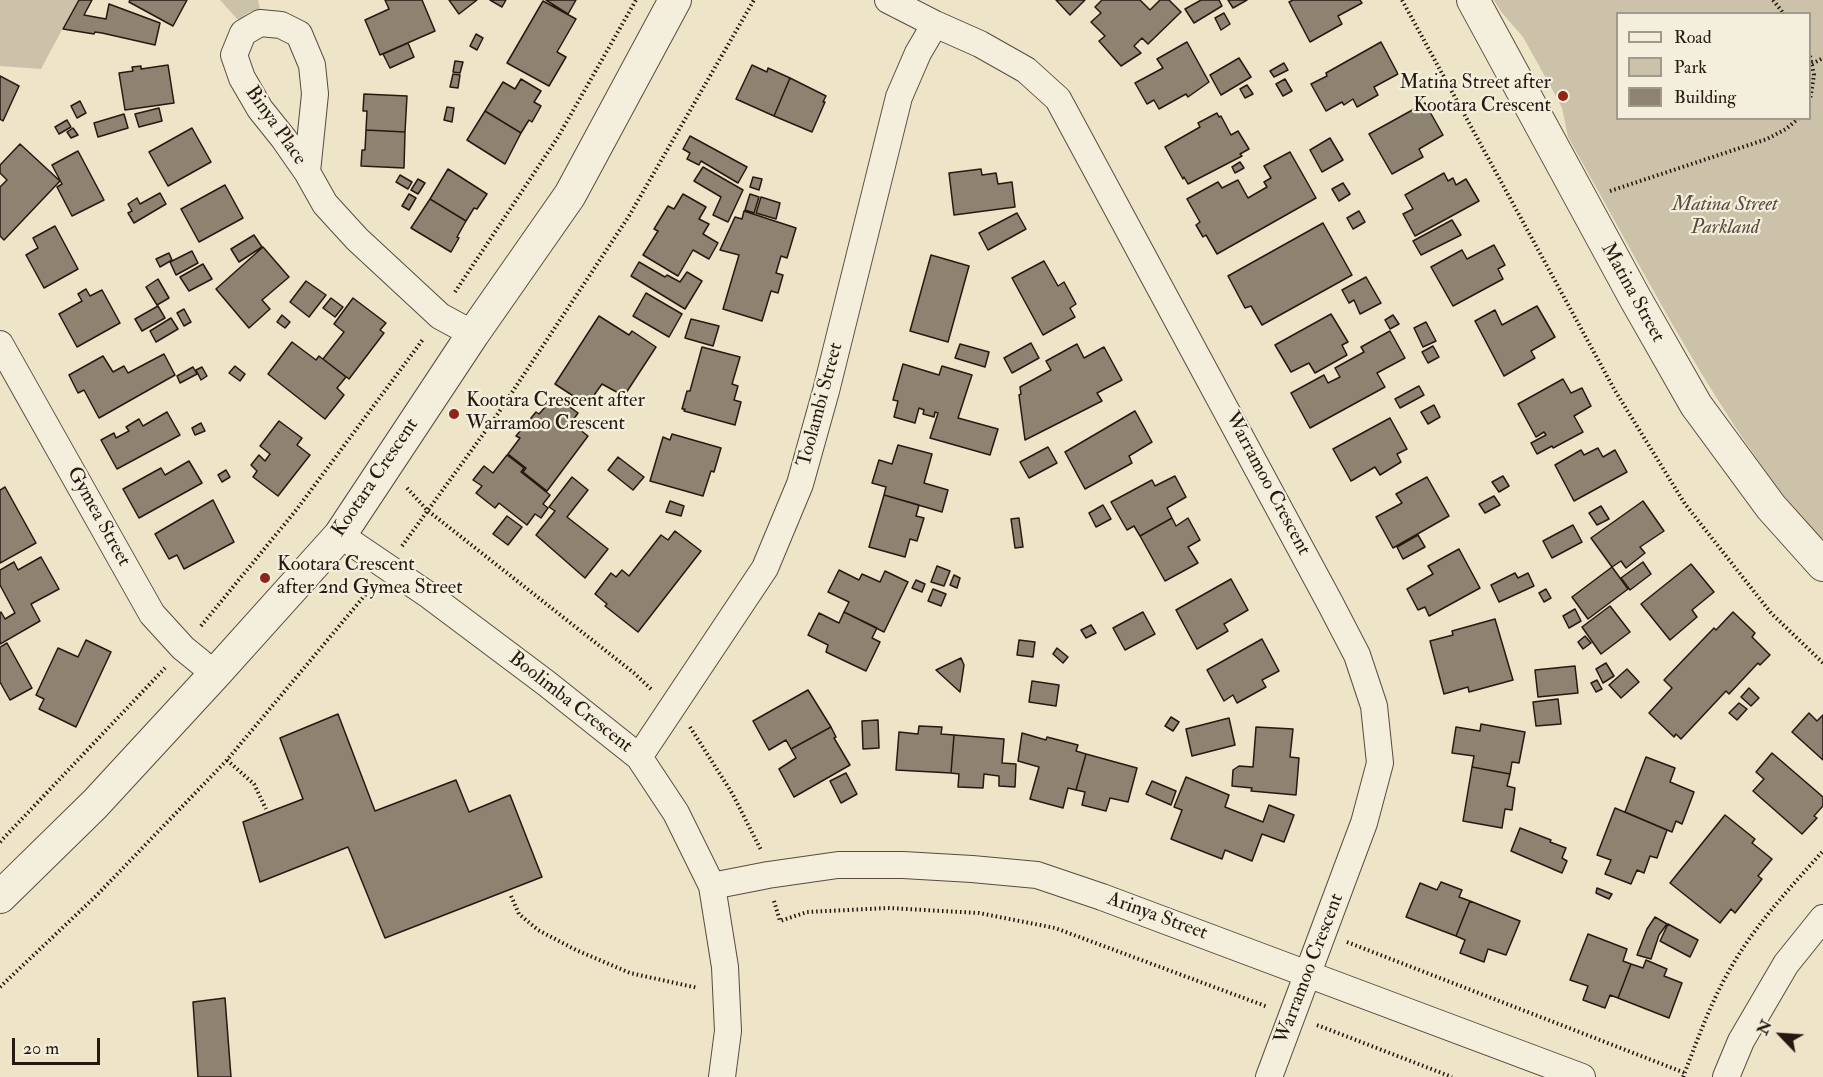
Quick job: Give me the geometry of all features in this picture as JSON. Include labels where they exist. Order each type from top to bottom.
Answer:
[{"type":"street","name":"Kootara Crescent","points":[[0,897],[95,804],[340,535],[473,334],[570,195],[675,0]]},
{"type":"street","name":"Warramoo Crescent","points":[[888,0],[980,44],[1026,70],[1058,99],[1325,592],[1357,656],[1374,706],[1380,763],[1364,823],[1269,1077]]},
{"type":"street","name":"Matina Street","points":[[1473,0],[1581,200],[1696,405],[1771,507],[1823,565]]},
{"type":"street","name":"Binya Place","points":[[307,172],[315,94],[312,65],[299,34],[281,25],[260,23],[243,33],[234,55],[239,71],[260,109],[307,172],[325,204],[357,239],[440,315],[473,334]]},
{"type":"street","name":"Toolambi Street","points":[[639,757],[765,568],[800,484],[826,391],[898,97],[918,53],[935,24]]},
{"type":"street","name":"Gymea Street","points":[[0,344],[152,614],[183,648],[215,674]]},
{"type":"street","name":"Boolimba Crescent","points":[[340,535],[430,596],[546,683],[639,757],[676,813],[712,885],[725,967],[728,1031],[722,1077]]},
{"type":"street","name":"Arinya Street","points":[[712,885],[838,865],[972,868],[1037,875],[1102,897],[1582,1077]]},
{"type":"street","points":[[1726,1077],[1741,1041],[1786,964],[1823,918]]},
{"type":"path","points":[[0,842],[183,648],[297,509],[440,315],[558,137],[636,0]]},
{"type":"path","points":[[0,987],[97,895],[227,760],[388,567],[495,418],[629,216],[754,0]]},
{"type":"path","points":[[1402,0],[1614,389],[1685,504],[1771,613],[1823,663]]},
{"type":"path","points":[[1773,0],[1782,12]]},
{"type":"path","points":[[1811,93],[1814,82],[1812,64],[1823,58]]},
{"type":"path","points":[[1581,200],[1767,139],[1786,129],[1797,120]]},
{"type":"path","points":[[386,465],[427,510],[634,673],[651,689],[674,704],[703,746],[747,819],[764,855],[780,921],[807,912],[888,908],[979,913],[1019,919],[1055,928],[1452,1077]]},
{"type":"path","points":[[227,760],[254,784],[266,808]]},
{"type":"path","points":[[1325,931],[1361,948],[1684,1075],[1710,1008],[1729,971],[1751,936],[1776,904],[1823,851]]},
{"type":"path","points":[[511,896],[519,914],[538,930],[576,950],[630,972],[703,990],[726,990]]},
{"type":"green space","points":[[0,0],[78,0],[41,69],[0,66]]},
{"type":"green space","points":[[220,0],[258,0],[260,9],[249,12],[239,21]]},
{"type":"green space","name":"Matina Street Parkland","points":[[1494,0],[1823,0],[1823,545],[1750,448],[1686,347],[1568,137],[1562,108],[1523,37]]},
{"type":"building","points":[[79,0],[92,0],[84,15],[106,19],[109,4],[160,23],[155,45],[102,33],[95,32],[94,34],[63,29]]},
{"type":"building","points":[[130,0],[187,0],[173,26],[129,2]]},
{"type":"building","points":[[385,0],[422,0],[435,31],[380,55],[365,20],[389,9]]},
{"type":"building","points":[[449,0],[477,0],[459,14]]},
{"type":"building","points":[[490,0],[506,0],[502,7]]},
{"type":"building","points":[[546,0],[576,0],[568,14]]},
{"type":"building","points":[[1056,0],[1085,0],[1070,15]]},
{"type":"building","points":[[1102,0],[1140,0],[1150,10],[1160,0],[1169,0],[1181,12],[1148,44],[1142,38],[1134,46],[1141,53],[1121,66],[1099,41],[1105,36],[1091,22],[1101,13],[1095,7]]},
{"type":"building","points":[[1201,0],[1219,0],[1222,6],[1194,23],[1185,9]]},
{"type":"building","points":[[1228,0],[1247,0],[1233,8]]},
{"type":"building","points":[[1293,0],[1360,0],[1362,3],[1338,16],[1342,24],[1310,42],[1289,2]]},
{"type":"building","points":[[543,1],[576,19],[557,52],[566,57],[549,86],[507,63]]},
{"type":"building","points":[[1224,13],[1230,24],[1221,30],[1215,18]]},
{"type":"building","points":[[476,34],[483,38],[477,50],[470,46]]},
{"type":"building","points":[[1187,42],[1209,82],[1188,97],[1186,94],[1159,109],[1154,100],[1147,104],[1135,83],[1163,68],[1157,59]]},
{"type":"building","points":[[1381,42],[1398,74],[1374,87],[1378,95],[1357,107],[1353,99],[1344,105],[1342,102],[1326,111],[1311,84]]},
{"type":"building","points":[[408,43],[414,57],[390,68],[383,54]]},
{"type":"building","points":[[1239,58],[1251,77],[1221,95],[1210,75]]},
{"type":"building","points":[[455,61],[463,62],[460,73],[453,72]]},
{"type":"building","points":[[1284,63],[1288,70],[1274,77],[1270,71]]},
{"type":"building","points":[[168,65],[174,103],[125,110],[119,73],[133,71],[132,67],[141,66],[141,69]]},
{"type":"building","points":[[752,65],[767,72],[768,68],[790,78],[774,116],[736,99]]},
{"type":"building","points":[[453,74],[460,75],[458,88],[450,87]]},
{"type":"building","points":[[0,76],[19,86],[3,121],[0,119]]},
{"type":"building","points":[[790,78],[826,96],[812,132],[774,116]]},
{"type":"building","points":[[521,79],[541,91],[534,102],[541,106],[532,122],[529,120],[521,133],[485,111],[503,82],[515,89]]},
{"type":"building","points":[[1285,79],[1292,91],[1283,96],[1276,84]]},
{"type":"building","points":[[1247,85],[1253,94],[1245,98],[1240,89]]},
{"type":"building","points":[[364,94],[407,96],[405,132],[366,130],[367,111],[363,111]]},
{"type":"building","points":[[80,101],[86,113],[77,118],[71,106]]},
{"type":"building","points":[[1425,103],[1443,135],[1419,149],[1423,157],[1392,174],[1369,134]]},
{"type":"building","points":[[447,107],[454,108],[452,122],[444,120]]},
{"type":"building","points":[[159,108],[162,121],[139,127],[135,114]]},
{"type":"building","points":[[485,111],[521,133],[505,164],[467,140]]},
{"type":"building","points":[[1217,113],[1231,135],[1238,131],[1249,149],[1240,154],[1242,156],[1188,184],[1165,147],[1200,127],[1198,123]]},
{"type":"building","points":[[124,114],[128,128],[98,137],[94,123]]},
{"type":"building","points":[[67,120],[71,127],[59,134],[55,127]]},
{"type":"building","points":[[73,128],[78,135],[71,138],[67,132]]},
{"type":"building","points":[[192,128],[211,162],[168,186],[149,152]]},
{"type":"building","points":[[366,130],[405,132],[404,168],[361,166]]},
{"type":"building","points":[[690,136],[747,167],[738,183],[701,161],[699,165],[687,159],[690,153],[683,149]]},
{"type":"building","points":[[1330,138],[1343,160],[1322,172],[1310,150]]},
{"type":"building","points":[[20,144],[60,181],[4,240],[0,236],[0,187],[7,180],[0,173],[0,165]]},
{"type":"building","points":[[78,151],[104,200],[72,216],[57,187],[62,184],[52,165]]},
{"type":"building","points":[[1290,152],[1316,198],[1217,254],[1206,235],[1203,237],[1196,225],[1200,222],[1187,199],[1218,182],[1222,188],[1238,180],[1248,198],[1267,187],[1264,182],[1271,178],[1264,166]]},
{"type":"building","points":[[1240,162],[1244,168],[1235,173],[1232,167]]},
{"type":"building","points":[[703,167],[743,190],[728,222],[713,215],[721,197],[694,181]]},
{"type":"building","points":[[448,169],[487,194],[466,221],[430,199]]},
{"type":"building","points":[[981,169],[982,175],[996,173],[998,184],[1012,182],[1015,207],[954,215],[949,173]]},
{"type":"building","points":[[1444,173],[1448,181],[1453,178],[1456,185],[1466,179],[1479,201],[1415,236],[1403,214],[1413,209],[1405,195]]},
{"type":"building","points":[[400,175],[412,182],[408,189],[396,182]]},
{"type":"building","points":[[753,177],[762,179],[759,190],[750,187]]},
{"type":"building","points":[[418,179],[425,183],[418,194],[411,190]]},
{"type":"building","points":[[1343,183],[1350,194],[1339,201],[1332,189]]},
{"type":"building","points":[[225,185],[243,218],[199,242],[181,209]]},
{"type":"building","points":[[160,193],[166,204],[134,223],[128,213],[132,211],[128,204],[137,198],[140,204]]},
{"type":"building","points":[[409,194],[416,198],[409,210],[402,206]]},
{"type":"building","points":[[683,194],[706,207],[699,219],[709,224],[703,234],[718,243],[709,259],[693,250],[678,276],[643,255],[658,231],[654,229],[668,206],[674,209]]},
{"type":"building","points":[[750,194],[759,197],[754,213],[745,210]]},
{"type":"building","points":[[761,197],[780,203],[776,219],[756,213]]},
{"type":"building","points":[[430,199],[466,221],[451,252],[411,228]]},
{"type":"building","points":[[744,211],[796,228],[787,258],[781,256],[776,273],[783,275],[778,293],[771,291],[762,321],[723,309],[739,255],[720,250],[735,217],[742,219]]},
{"type":"building","points":[[1359,211],[1365,222],[1353,229],[1347,218]]},
{"type":"building","points":[[1017,213],[1026,229],[988,250],[979,233]]},
{"type":"building","points":[[1452,220],[1461,235],[1421,255],[1413,241]]},
{"type":"building","points":[[1323,223],[1352,275],[1262,325],[1251,306],[1245,308],[1228,276]]},
{"type":"building","points":[[55,226],[78,269],[44,288],[26,255],[38,248],[33,238]]},
{"type":"building","points":[[254,235],[262,247],[239,262],[231,249]]},
{"type":"building","points":[[1494,245],[1505,265],[1498,269],[1503,279],[1453,306],[1431,267],[1462,250],[1467,259]]},
{"type":"building","points":[[263,247],[289,277],[262,300],[270,309],[249,328],[216,289]]},
{"type":"building","points":[[192,251],[198,263],[176,275],[170,262]]},
{"type":"building","points":[[169,253],[172,260],[160,267],[156,259]]},
{"type":"building","points":[[931,255],[969,266],[948,342],[910,331]]},
{"type":"building","points":[[1044,261],[1058,286],[1064,282],[1076,304],[1070,308],[1075,317],[1043,335],[1012,278]]},
{"type":"building","points":[[639,262],[665,277],[667,275],[680,282],[687,272],[702,281],[685,309],[631,276]]},
{"type":"building","points":[[203,264],[212,279],[189,291],[180,277]]},
{"type":"building","points":[[1366,277],[1381,303],[1360,314],[1354,300],[1349,303],[1342,290]]},
{"type":"building","points":[[158,279],[169,298],[157,305],[146,287]]},
{"type":"building","points":[[306,281],[326,295],[309,317],[290,302]]},
{"type":"building","points":[[86,289],[90,296],[102,290],[120,323],[77,347],[59,314],[82,301],[78,294]]},
{"type":"building","points":[[646,293],[682,314],[669,337],[633,316]]},
{"type":"building","points":[[331,298],[343,307],[335,317],[323,308]]},
{"type":"building","points":[[353,298],[386,323],[380,330],[384,333],[349,379],[323,359],[344,332],[334,324]]},
{"type":"building","points":[[158,306],[165,318],[142,331],[135,319]]},
{"type":"building","points":[[1537,306],[1555,337],[1531,351],[1535,358],[1504,376],[1475,321],[1495,310],[1502,325]]},
{"type":"building","points":[[184,309],[191,322],[184,326],[177,313]]},
{"type":"building","points":[[1331,314],[1348,342],[1342,345],[1347,355],[1315,373],[1309,363],[1291,372],[1275,345]]},
{"type":"building","points":[[282,315],[290,322],[285,328],[277,322]]},
{"type":"building","points":[[1393,315],[1399,324],[1390,329],[1385,320]]},
{"type":"building","points":[[599,316],[629,335],[632,331],[656,347],[624,396],[602,384],[587,405],[555,384]]},
{"type":"building","points":[[171,318],[178,329],[156,342],[150,331]]},
{"type":"building","points":[[691,319],[719,326],[713,346],[685,338]]},
{"type":"building","points":[[1426,322],[1436,341],[1423,347],[1414,328]]},
{"type":"building","points":[[1390,331],[1405,358],[1377,373],[1385,387],[1310,428],[1291,393],[1324,375],[1328,383],[1340,377],[1335,368],[1364,352],[1361,347]]},
{"type":"building","points":[[292,342],[316,360],[319,356],[346,377],[337,388],[344,395],[325,419],[268,374]]},
{"type":"building","points":[[1031,343],[1039,358],[1012,373],[1004,358]]},
{"type":"building","points":[[960,344],[989,352],[985,367],[955,358]]},
{"type":"building","points":[[1077,344],[1084,358],[1104,347],[1122,380],[1097,393],[1102,401],[1025,440],[1020,387],[1051,370],[1046,361]]},
{"type":"building","points":[[1433,346],[1439,357],[1428,363],[1422,352]]},
{"type":"building","points":[[702,347],[740,357],[732,384],[738,386],[734,400],[741,402],[735,425],[682,409],[687,391],[690,391]]},
{"type":"building","points":[[164,354],[175,375],[99,418],[84,390],[78,393],[69,375],[103,356],[113,372],[124,366],[128,373]]},
{"type":"building","points":[[903,364],[939,375],[942,366],[972,375],[958,418],[998,429],[990,455],[930,438],[938,413],[935,412],[934,417],[923,414],[924,410],[919,408],[915,423],[894,417],[898,401],[893,400]]},
{"type":"building","points":[[235,366],[245,374],[240,381],[229,373]]},
{"type":"building","points":[[193,367],[197,374],[180,383],[177,376]]},
{"type":"building","points":[[202,367],[207,376],[201,380],[196,370]]},
{"type":"building","points":[[1563,379],[1571,393],[1582,388],[1591,406],[1574,416],[1583,432],[1537,454],[1531,443],[1546,435],[1544,432],[1536,437],[1518,404]]},
{"type":"building","points":[[1419,386],[1424,395],[1400,408],[1395,399]]},
{"type":"building","points":[[555,396],[578,413],[571,423],[588,436],[547,491],[523,472],[526,468],[508,454],[520,438],[516,436],[536,412],[539,414]]},
{"type":"building","points":[[1434,405],[1440,417],[1428,424],[1421,412]]},
{"type":"building","points":[[1135,411],[1152,442],[1129,456],[1132,463],[1085,489],[1065,452]]},
{"type":"building","points":[[167,412],[180,435],[117,469],[101,440],[114,433],[116,438],[129,431],[126,427],[139,419],[143,426]]},
{"type":"building","points":[[1390,418],[1407,449],[1397,454],[1401,462],[1380,475],[1375,467],[1351,481],[1333,449]]},
{"type":"building","points":[[279,421],[302,438],[297,445],[310,455],[278,496],[253,477],[257,471],[251,465],[259,455],[265,461],[270,454],[260,446]]},
{"type":"building","points":[[201,423],[205,431],[195,435],[192,428]]},
{"type":"building","points":[[672,434],[721,448],[714,472],[711,471],[703,496],[650,481],[663,437],[670,440]]},
{"type":"building","points":[[898,445],[932,454],[924,483],[948,490],[942,512],[884,495],[886,487],[872,483],[879,460],[892,464]]},
{"type":"building","points":[[1048,447],[1057,463],[1029,478],[1020,462]]},
{"type":"building","points":[[1598,448],[1603,457],[1615,450],[1627,472],[1574,501],[1555,465],[1581,450],[1584,455]]},
{"type":"building","points":[[507,455],[524,468],[521,472],[550,495],[543,504],[548,508],[541,518],[535,514],[527,525],[499,503],[495,508],[476,493],[482,486],[473,480],[484,466],[493,473]]},
{"type":"building","points":[[618,457],[644,477],[633,490],[608,470]]},
{"type":"building","points":[[189,461],[202,483],[139,518],[123,489],[161,468],[165,475]]},
{"type":"building","points":[[226,470],[230,477],[222,482],[218,475]]},
{"type":"building","points":[[1175,476],[1186,497],[1167,508],[1172,518],[1140,536],[1134,526],[1127,530],[1111,502],[1152,480],[1155,486]]},
{"type":"building","points":[[1503,476],[1509,486],[1499,492],[1492,482]]},
{"type":"building","points":[[572,477],[588,490],[567,517],[608,549],[585,578],[536,535],[555,511],[549,507]]},
{"type":"building","points":[[1427,477],[1449,516],[1393,548],[1376,517],[1402,503],[1396,494]]},
{"type":"building","points":[[5,487],[36,543],[0,563],[0,490]]},
{"type":"building","points":[[884,495],[919,505],[916,516],[924,518],[917,541],[910,539],[905,557],[869,547]]},
{"type":"building","points":[[1494,496],[1500,505],[1485,513],[1479,504]]},
{"type":"building","points":[[213,500],[234,542],[184,569],[177,555],[169,559],[155,534]]},
{"type":"building","points":[[670,501],[684,506],[681,516],[666,512]]},
{"type":"building","points":[[1643,501],[1664,531],[1640,547],[1645,553],[1626,568],[1621,561],[1612,567],[1591,538]]},
{"type":"building","points":[[1103,505],[1111,519],[1096,527],[1089,513]]},
{"type":"building","points":[[1601,506],[1609,519],[1597,525],[1589,513]]},
{"type":"building","points":[[507,516],[522,527],[508,545],[493,534]]},
{"type":"building","points":[[1019,518],[1023,547],[1015,548],[1011,519]]},
{"type":"building","points":[[1172,518],[1176,526],[1188,518],[1200,540],[1188,547],[1198,563],[1165,581],[1140,536]]},
{"type":"building","points":[[1573,525],[1582,542],[1552,558],[1543,541]]},
{"type":"building","points":[[675,531],[701,551],[638,632],[605,606],[607,604],[595,594],[611,573],[616,577],[622,570],[629,576],[661,535],[668,540]]},
{"type":"building","points":[[1418,535],[1425,547],[1403,559],[1397,547]]},
{"type":"building","points":[[1459,549],[1480,588],[1429,616],[1425,607],[1418,610],[1407,589],[1433,574],[1428,566]]},
{"type":"building","points":[[41,557],[59,589],[31,604],[40,621],[0,644],[0,613],[5,619],[15,613],[0,585],[0,570],[14,562],[18,570]]},
{"type":"building","points":[[1643,562],[1651,574],[1630,590],[1621,578]]},
{"type":"building","points":[[1691,564],[1714,592],[1692,610],[1697,617],[1670,640],[1641,604]]},
{"type":"building","points":[[937,566],[950,571],[944,586],[931,582]]},
{"type":"building","points":[[1612,567],[1628,589],[1588,619],[1572,597]]},
{"type":"building","points":[[839,570],[859,580],[862,574],[880,582],[885,571],[908,582],[884,632],[844,612],[849,602],[828,592]]},
{"type":"building","points":[[1515,573],[1518,578],[1528,573],[1534,586],[1499,602],[1491,585]]},
{"type":"building","points":[[954,575],[960,578],[957,588],[950,585]]},
{"type":"building","points":[[1231,579],[1248,610],[1224,624],[1228,631],[1197,649],[1176,610]]},
{"type":"building","points":[[916,580],[925,584],[922,592],[912,588]]},
{"type":"building","points":[[933,589],[946,594],[941,606],[928,601]]},
{"type":"building","points":[[1546,589],[1551,598],[1544,602],[1539,593]]},
{"type":"building","points":[[1610,606],[1630,632],[1601,654],[1582,627]]},
{"type":"building","points":[[1575,609],[1581,621],[1569,628],[1563,616]]},
{"type":"building","points":[[844,612],[877,628],[872,638],[880,642],[866,671],[826,652],[828,645],[808,635],[819,613],[839,623]]},
{"type":"building","points":[[1143,612],[1155,634],[1125,650],[1113,628]]},
{"type":"building","points":[[1733,612],[1755,633],[1752,637],[1770,655],[1760,665],[1758,663],[1729,694],[1726,691],[1681,739],[1676,734],[1674,737],[1649,713],[1672,688],[1664,680],[1714,628],[1716,630]]},
{"type":"building","points":[[1495,619],[1513,680],[1469,692],[1468,687],[1444,694],[1430,641],[1453,635],[1452,631]]},
{"type":"building","points":[[1091,625],[1096,633],[1086,638],[1081,630]]},
{"type":"building","points":[[1585,636],[1591,643],[1583,649],[1578,642]]},
{"type":"building","points":[[1262,639],[1279,671],[1262,680],[1266,687],[1237,703],[1233,695],[1224,701],[1207,670]]},
{"type":"building","points":[[86,640],[111,652],[76,727],[39,709],[44,699],[36,695],[58,648],[78,657]]},
{"type":"building","points":[[1019,640],[1035,642],[1033,657],[1017,655]]},
{"type":"building","points":[[7,643],[32,688],[10,700],[0,682],[0,647]]},
{"type":"building","points":[[1057,648],[1068,657],[1063,663],[1053,654]]},
{"type":"building","points":[[961,658],[964,665],[960,692],[936,670]]},
{"type":"building","points":[[1606,663],[1614,676],[1603,683],[1596,669]]},
{"type":"building","points":[[1575,666],[1578,693],[1538,697],[1535,670]]},
{"type":"building","points":[[1627,669],[1639,682],[1621,698],[1609,685]]},
{"type":"building","points":[[1597,680],[1602,689],[1596,692],[1591,683]]},
{"type":"building","points":[[1032,681],[1059,685],[1056,706],[1029,702]]},
{"type":"building","points":[[1749,688],[1759,698],[1751,706],[1741,697]]},
{"type":"building","points":[[808,690],[831,727],[791,749],[786,740],[769,750],[753,721]]},
{"type":"building","points":[[1558,699],[1561,724],[1536,726],[1533,702]]},
{"type":"building","points":[[1739,703],[1747,709],[1737,720],[1729,713]]},
{"type":"building","points":[[1809,713],[1817,721],[1823,715],[1823,760],[1792,732]]},
{"type":"building","points":[[338,714],[375,811],[456,780],[469,812],[510,795],[542,877],[385,938],[348,847],[260,882],[243,822],[303,799],[280,738]]},
{"type":"building","points":[[1171,717],[1179,722],[1173,731],[1165,726]]},
{"type":"building","points":[[1229,718],[1235,745],[1192,756],[1186,729]]},
{"type":"building","points":[[878,720],[879,748],[863,749],[862,721]]},
{"type":"building","points":[[1481,724],[1525,732],[1519,763],[1512,762],[1510,774],[1472,767],[1474,756],[1452,753],[1456,727],[1480,731]]},
{"type":"building","points":[[919,726],[942,727],[941,734],[954,735],[951,773],[896,770],[899,732],[918,734]]},
{"type":"building","points":[[831,727],[836,737],[834,738],[850,765],[794,797],[779,769],[796,758],[791,749]]},
{"type":"building","points":[[1256,727],[1293,729],[1290,757],[1299,758],[1296,795],[1251,791],[1252,788],[1232,786],[1233,770],[1239,766],[1253,767]]},
{"type":"building","points":[[1022,733],[1046,740],[1047,737],[1078,745],[1076,751],[1086,754],[1076,790],[1068,788],[1063,808],[1030,799],[1039,767],[1018,761]]},
{"type":"building","points":[[954,735],[1004,739],[1002,763],[1016,764],[1015,787],[999,786],[999,776],[984,774],[983,788],[958,787],[959,774],[951,773]]},
{"type":"building","points":[[1772,753],[1823,797],[1823,806],[1814,816],[1817,818],[1802,834],[1753,791],[1764,779],[1756,772]]},
{"type":"building","points":[[1086,754],[1137,768],[1128,802],[1110,798],[1106,811],[1082,805],[1085,792],[1076,790]]},
{"type":"building","points":[[1646,757],[1675,768],[1670,782],[1694,792],[1682,824],[1676,821],[1672,832],[1625,812]]},
{"type":"building","points":[[1472,767],[1510,774],[1507,786],[1515,788],[1512,810],[1505,809],[1502,828],[1463,821]]},
{"type":"building","points":[[846,773],[857,794],[841,803],[830,781]]},
{"type":"building","points":[[1186,777],[1229,795],[1225,807],[1263,822],[1269,805],[1294,815],[1284,842],[1262,834],[1252,861],[1225,850],[1222,859],[1171,839],[1182,810],[1174,807]]},
{"type":"building","points":[[1152,781],[1176,791],[1171,805],[1146,794]]},
{"type":"building","points":[[1615,808],[1667,830],[1657,858],[1650,856],[1644,873],[1637,870],[1631,884],[1605,874],[1611,860],[1597,855]]},
{"type":"building","points":[[1725,815],[1755,839],[1752,843],[1772,859],[1758,876],[1762,879],[1735,913],[1731,909],[1720,923],[1670,883]]},
{"type":"building","points":[[1520,828],[1566,848],[1562,858],[1567,861],[1562,873],[1511,851]]},
{"type":"building","points":[[1441,882],[1462,890],[1459,897],[1470,901],[1456,936],[1406,917],[1420,883],[1437,890]]},
{"type":"building","points":[[1597,888],[1612,894],[1609,899],[1596,893]]},
{"type":"building","points":[[1470,901],[1520,921],[1506,955],[1488,949],[1484,962],[1460,953],[1465,940],[1456,936]]},
{"type":"building","points":[[1655,917],[1667,924],[1659,935],[1651,959],[1637,955],[1647,929]]},
{"type":"building","points":[[1668,924],[1698,940],[1690,957],[1660,941]]},
{"type":"building","points":[[1588,934],[1627,949],[1623,961],[1631,964],[1618,998],[1610,995],[1605,1008],[1583,1000],[1588,986],[1570,980]]},
{"type":"building","points":[[1646,960],[1667,969],[1664,976],[1682,983],[1669,1018],[1618,998],[1631,964],[1643,968]]},
{"type":"building","points":[[225,998],[231,1077],[198,1077],[193,1002]]},
{"type":"place","name":"Matina Street after Kootara Crescent","points":[[1563,96]]},
{"type":"place","name":"Kootara Crescent after Warramoo Crescent","points":[[454,414]]},
{"type":"place","name":"Kootara Crescent after 2nd Gymea Street","points":[[265,578]]}]
